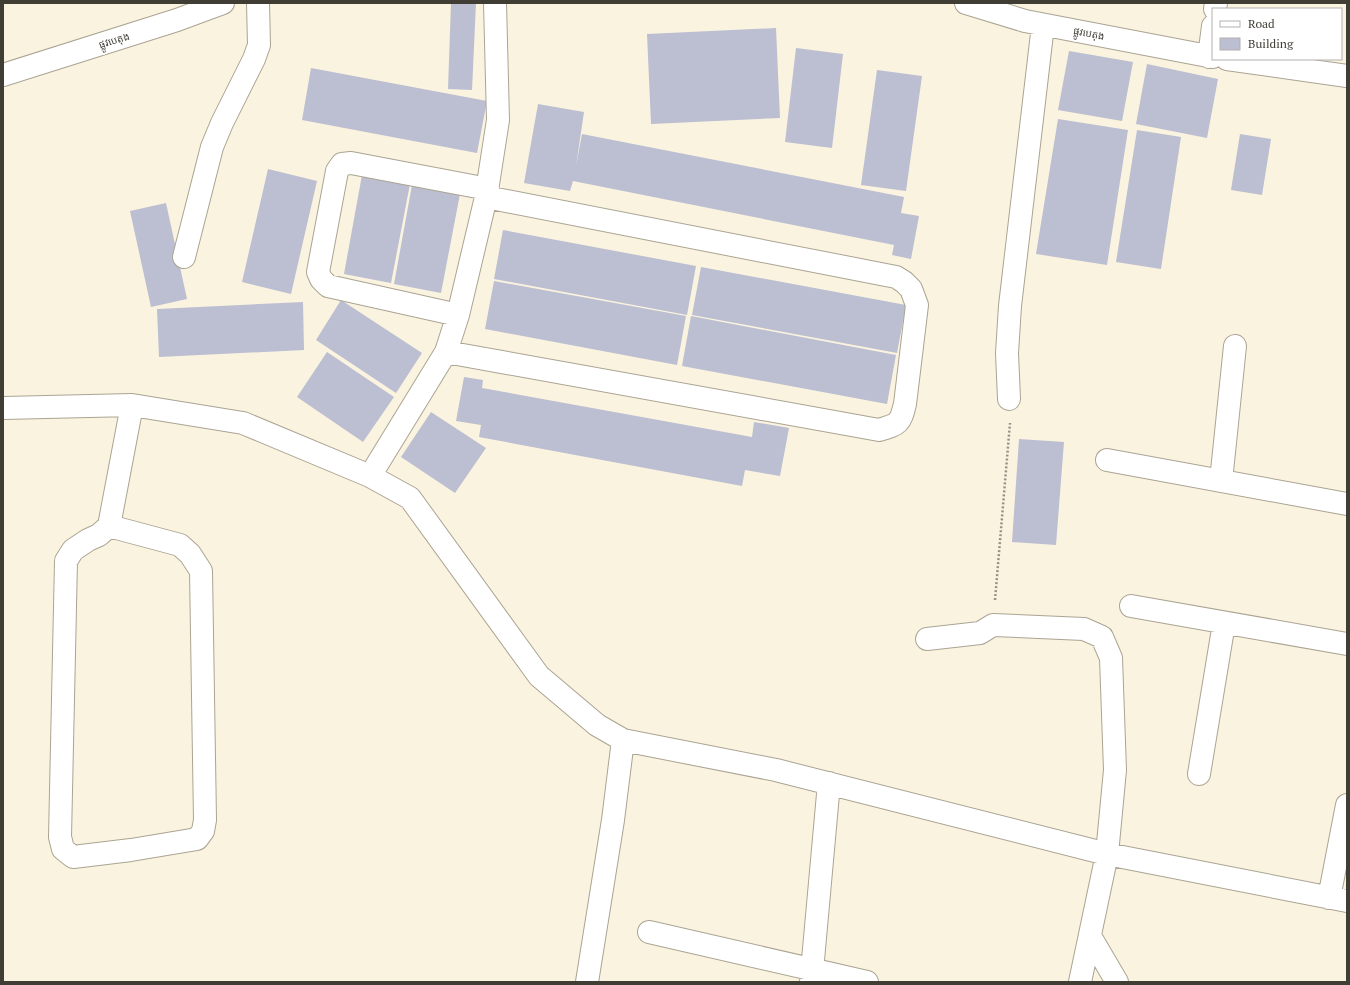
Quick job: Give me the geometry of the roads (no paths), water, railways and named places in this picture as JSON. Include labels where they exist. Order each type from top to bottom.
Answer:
[{"type":"street","name":"ផ្លូវបេតុង","points":[[3,75],[175,12],[223,3]]},
{"type":"street","points":[[184,257],[212,147],[222,123],[254,59],[259,45],[258,3]]},
{"type":"street","points":[[370,476],[446,352],[458,315],[487,193],[498,120],[495,3]]},
{"type":"street","name":"ផ្លូវបេតុង","points":[[966,3],[1032,16],[1212,57]]},
{"type":"street","points":[[1009,399],[1007,353],[1032,16]]},
{"type":"street","name":"ផ្លូវបេតុង","points":[[1231,60],[1347,76]]},
{"type":"street","points":[[446,352],[880,430],[897,424],[902,417],[905,404],[917,305],[911,289],[896,277],[487,193],[351,163],[342,164],[337,171],[318,272],[321,279],[328,286],[458,315]]},
{"type":"street","points":[[1221,480],[1235,346]]},
{"type":"street","points":[[109,526],[180,545],[190,554],[201,571],[205,820],[203,831],[197,839],[131,850],[74,857],[63,849],[60,837],[66,561],[73,550],[99,535],[109,526],[132,405]]},
{"type":"street","points":[[3,408],[132,405],[243,422],[370,476],[410,498],[539,676],[597,725],[623,740],[776,770],[1108,854],[1338,899],[1347,805]]},
{"type":"street","points":[[1107,460],[1347,504]]},
{"type":"street","points":[[1131,606],[1347,644]]},
{"type":"street","points":[[1198,774],[1224,623]]},
{"type":"street","points":[[927,639],[980,633],[993,625],[1084,629],[1102,637],[1111,658],[1114,762],[1108,854],[1080,982]]},
{"type":"street","points":[[587,982],[613,820],[623,740]]},
{"type":"street","points":[[812,976],[829,783]]},
{"type":"street","points":[[648,932],[812,976],[867,982]]},
{"type":"street","points":[[1090,936],[1117,982]]}]
